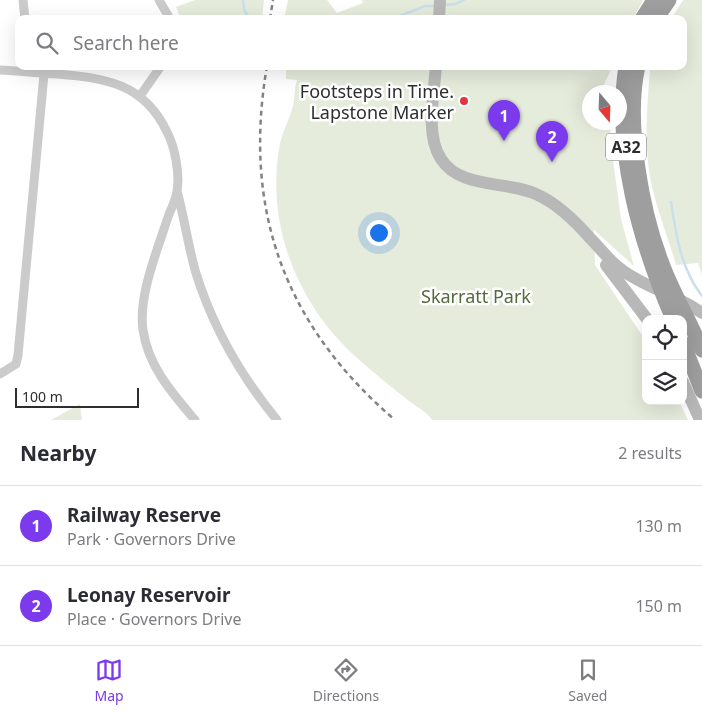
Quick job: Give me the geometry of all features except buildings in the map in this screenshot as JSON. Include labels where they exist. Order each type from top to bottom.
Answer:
[{"type":"highway","points":[[645,15],[654,0]]},
{"type":"highway","points":[[659,15],[669,0]]},
{"type":"highway","name":"A32","points":[[626,70],[624,107],[629,175],[639,227],[657,281],[669,296],[679,315]]},
{"type":"highway","name":"A32","points":[[637,70],[634,116],[639,173],[651,232],[669,296]]},
{"type":"highway","name":"A32","points":[[687,327],[702,350]]},
{"type":"highway","points":[[687,353],[702,391]]},
{"type":"main road","points":[[439,15],[440,0]]},
{"type":"main road","points":[[436,70],[432,138],[444,164],[456,173],[468,178],[516,187],[539,195],[553,203],[589,236],[608,259],[626,273],[702,313]]},
{"type":"main road","points":[[570,218],[644,315]]},
{"type":"main road","points":[[687,391],[700,420]]},
{"type":"street","points":[[23,0],[25,15]]},
{"type":"street","points":[[159,0],[168,15]]},
{"type":"street","points":[[0,70],[15,69]]},
{"type":"street","points":[[31,70],[44,74],[94,77],[112,81],[140,96],[155,112],[171,140],[176,163],[177,191],[196,271],[214,321],[245,378],[277,420]]},
{"type":"street","points":[[140,96],[158,70]]},
{"type":"street","points":[[0,374],[16,364],[18,355],[44,74]]},
{"type":"street","points":[[177,191],[146,289],[142,311],[142,328],[146,347],[154,367],[196,420]]},
{"type":"street","points":[[167,220],[176,219],[185,222]]},
{"type":"green space","points":[[195,0],[264,0],[262,15],[179,15],[176,7]]},
{"type":"green space","points":[[288,0],[327,0],[337,13],[363,3],[362,0],[643,0],[635,15],[285,15]]},
{"type":"green space","points":[[683,0],[702,0],[702,275],[698,263],[676,265],[658,210],[648,164],[647,110],[650,70],[687,70],[687,15],[674,15]]},
{"type":"green space","name":"Skarratt Park","points":[[286,70],[611,70],[604,85],[582,85],[582,130],[610,130],[621,219],[634,266],[594,230],[595,265],[642,335],[642,405],[681,405],[688,420],[432,420],[425,412],[356,357],[336,337],[318,314],[303,289],[291,263],[283,236],[276,178],[280,143],[293,106],[297,80],[286,79]]},
{"type":"green space","points":[[80,404],[82,420],[51,420]]},
{"type":"waterway","points":[[243,0],[244,10],[247,15]]},
{"type":"waterway","points":[[444,5],[455,4],[464,0]]},
{"type":"waterway","points":[[402,15],[425,6],[436,6]]},
{"type":"waterway","points":[[671,202],[680,251],[689,275],[702,296]]},
{"type":"railway","points":[[271,15],[273,0]]},
{"type":"railway","points":[[267,70],[261,119],[261,169],[268,217],[280,262],[300,305],[325,345],[357,384],[395,420]]},
{"type":"place","name":"Footsteps in Time. Lapstone Marker","points":[[464,101]]},
{"type":"place","name":"Railway Reserve","points":[[504,141]]},
{"type":"place","name":"Leonay Reservoir","points":[[552,162]]}]
